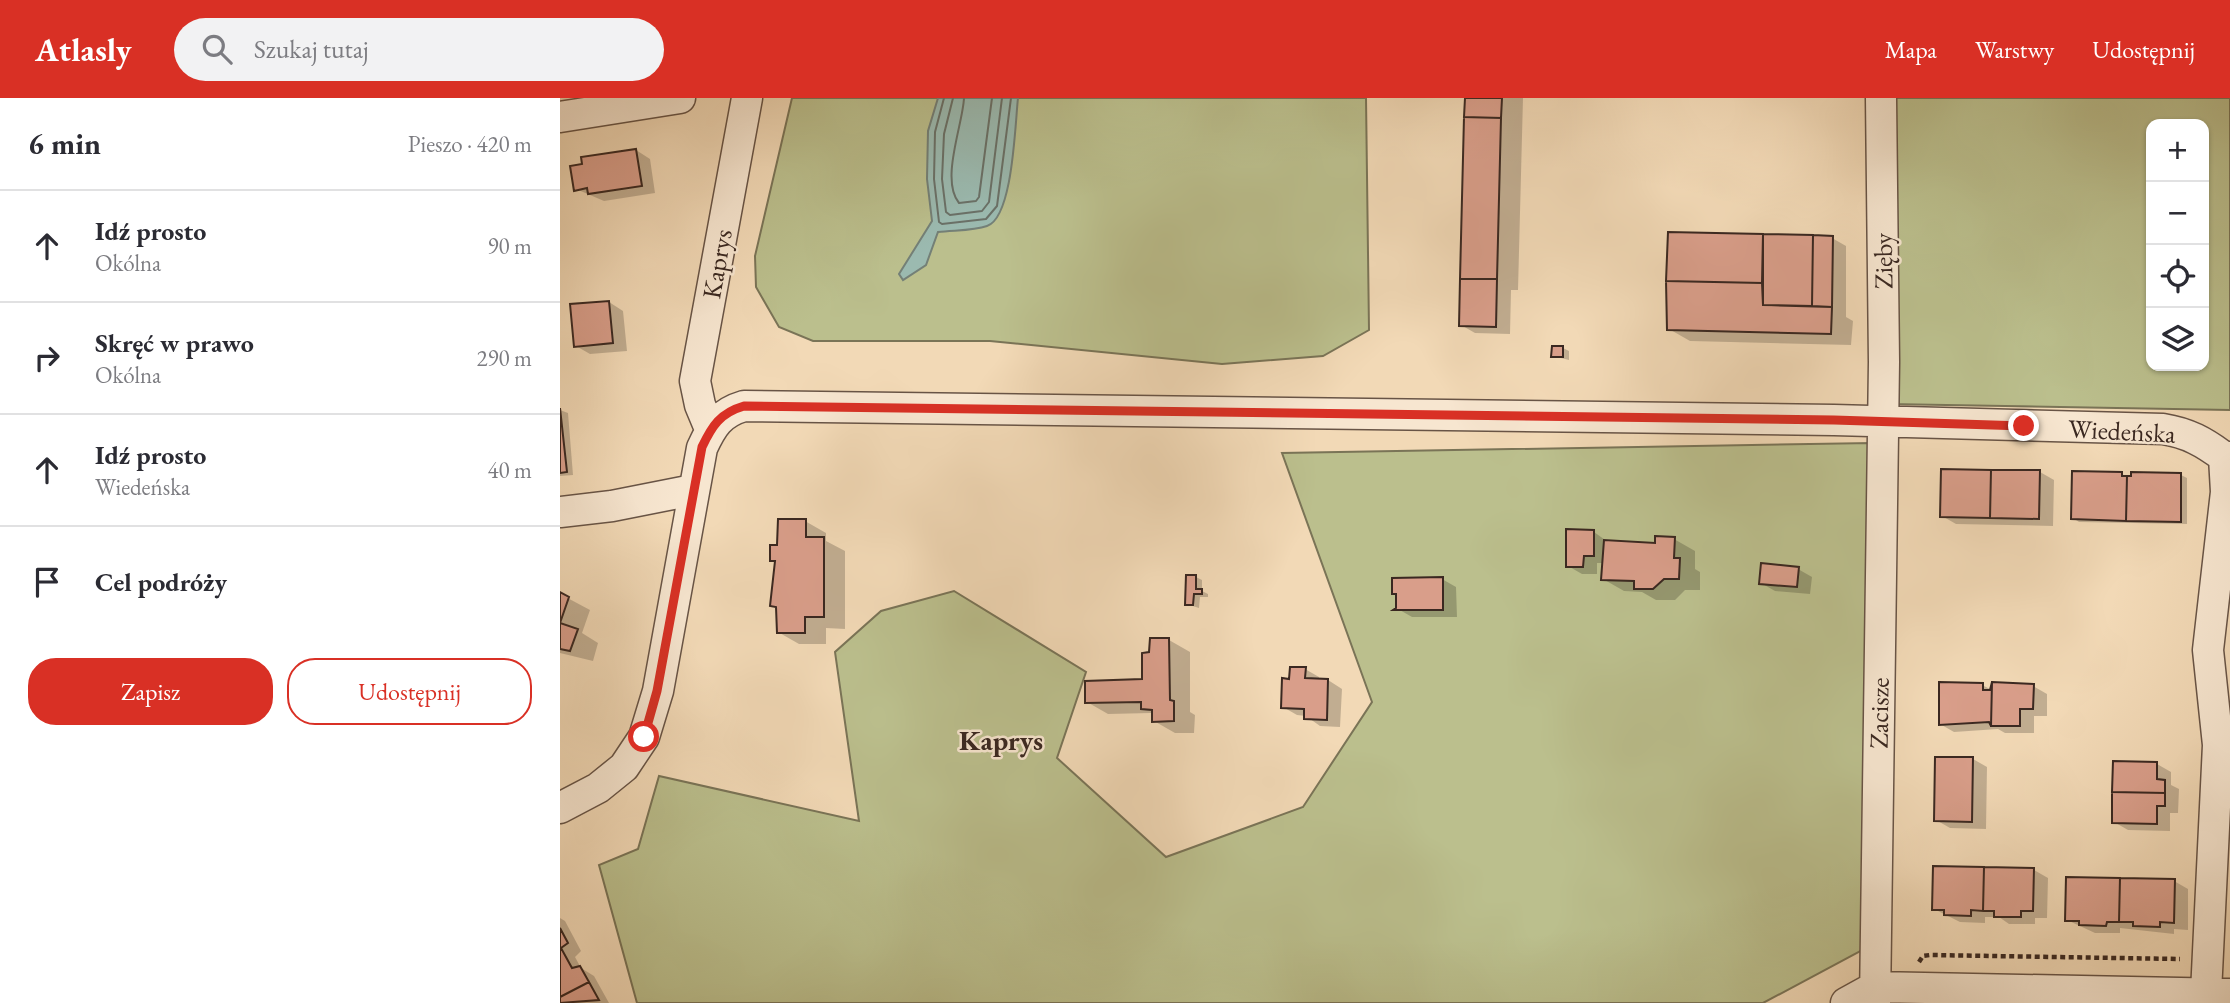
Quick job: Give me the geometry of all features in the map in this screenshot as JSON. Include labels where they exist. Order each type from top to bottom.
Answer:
[{"type":"street","points":[[560,117],[680,98]]},
{"type":"street","name":"Kaprys","points":[[710,429],[700,405],[695,381],[747,98]]},
{"type":"street","name":"Zięby","points":[[1881,98],[1882,423]]},
{"type":"street","name":"Wiedeńska","points":[[710,429],[729,410],[744,406],[1834,420],[2163,429],[2183,432],[2227,457]]},
{"type":"street","name":"Zacisze","points":[[1875,995],[1882,423]]},
{"type":"street","points":[[560,808],[597,788],[624,767],[644,737],[657,691],[702,447],[710,429]]},
{"type":"street","points":[[1846,1003],[1917,988],[2218,993],[2207,959],[2217,745],[2208,650],[2227,492],[2227,457]]},
{"type":"street","points":[[560,512],[612,506],[693,490]]},
{"type":"path","points":[[1917,988],[1919,962],[1923,956],[1930,955],[2207,959]]},
{"type":"green space","points":[[792,98],[1366,98],[1369,330],[1323,356],[1222,364],[990,341],[813,341],[779,327],[756,287],[755,256]]},
{"type":"green space","points":[[1888,98],[2230,98],[2230,410],[1888,404]]},
{"type":"green space","points":[[1872,443],[1870,946],[1763,1003],[637,1003],[599,865],[638,849],[659,776],[859,821],[835,652],[881,611],[954,591],[1086,672],[1057,758],[1166,857],[1303,807],[1372,702],[1282,453]]},
{"type":"water","points":[[938,98],[1018,98],[1011,169],[996,219],[982,228],[938,232],[926,265],[903,280],[899,274],[932,221],[927,179],[928,131]]},
{"type":"building","points":[[1465,98],[1502,98],[1501,118],[1464,117]]},
{"type":"building","points":[[1464,117],[1501,118],[1497,279],[1460,279]]},
{"type":"building","points":[[636,149],[642,186],[588,194],[587,188],[574,191],[570,166],[582,164],[581,157]]},
{"type":"building","points":[[1668,232],[1763,234],[1762,283],[1666,281]]},
{"type":"building","points":[[1763,234],[1813,235],[1812,306],[1763,305]]},
{"type":"building","points":[[1813,235],[1833,236],[1832,307],[1812,306]]},
{"type":"building","points":[[1460,279],[1497,279],[1496,327],[1459,326]]},
{"type":"building","points":[[1666,281],[1762,283],[1763,305],[1832,307],[1831,334],[1667,330]]},
{"type":"building","points":[[609,301],[613,343],[574,347],[570,304]]},
{"type":"building","points":[[1552,346],[1563,346],[1563,357],[1551,357]]},
{"type":"building","points":[[560,408],[567,472],[560,473]]},
{"type":"building","points":[[1941,469],[1991,470],[1990,518],[1940,517]]},
{"type":"building","points":[[1991,470],[2040,470],[2039,519],[1990,518]]},
{"type":"building","points":[[2072,471],[2122,472],[2122,476],[2127,476],[2126,521],[2071,519]]},
{"type":"building","points":[[2131,472],[2181,473],[2181,522],[2126,521],[2127,476],[2131,476]]},
{"type":"building","points":[[778,519],[806,519],[806,537],[824,537],[824,617],[805,617],[805,633],[777,633],[776,607],[770,606],[775,561],[770,561],[770,545],[777,545]]},
{"type":"building","points":[[1566,529],[1594,530],[1594,556],[1584,556],[1583,567],[1566,567]]},
{"type":"building","points":[[1655,536],[1675,537],[1674,558],[1680,558],[1679,579],[1664,579],[1653,589],[1634,589],[1634,581],[1601,580],[1604,540],[1655,543]]},
{"type":"building","points":[[1761,563],[1799,567],[1797,587],[1759,584]]},
{"type":"building","points":[[1186,575],[1196,575],[1196,589],[1202,589],[1202,594],[1194,594],[1193,605],[1185,605]]},
{"type":"building","points":[[1443,577],[1443,610],[1393,610],[1396,608],[1396,594],[1392,594],[1392,578]]},
{"type":"building","points":[[560,592],[569,597],[560,623]]},
{"type":"building","points":[[560,623],[578,629],[570,651],[560,649]]},
{"type":"building","points":[[1150,638],[1169,638],[1170,700],[1174,701],[1174,721],[1152,722],[1152,710],[1141,709],[1141,702],[1085,703],[1085,681],[1142,679],[1142,653],[1149,652]]},
{"type":"building","points":[[1290,667],[1306,667],[1305,678],[1328,679],[1327,720],[1304,719],[1304,709],[1281,708],[1282,678],[1289,679]]},
{"type":"building","points":[[1939,682],[1983,683],[1983,690],[1990,690],[1992,682],[1991,726],[1989,722],[1939,725]]},
{"type":"building","points":[[1992,682],[2034,684],[2033,709],[2020,709],[2020,726],[1991,726]]},
{"type":"building","points":[[1935,757],[1973,757],[1972,822],[1934,821]]},
{"type":"building","points":[[2113,761],[2157,762],[2157,779],[2165,780],[2165,793],[2112,792]]},
{"type":"building","points":[[2112,792],[2165,793],[2165,806],[2157,806],[2157,824],[2112,823]]},
{"type":"building","points":[[1933,866],[1984,867],[1983,911],[1971,910],[1971,916],[1944,915],[1944,910],[1932,910]]},
{"type":"building","points":[[1984,867],[2034,868],[2033,911],[2021,911],[2021,917],[1994,917],[1994,911],[1983,911]]},
{"type":"building","points":[[2066,877],[2120,878],[2119,922],[2107,922],[2106,926],[2079,925],[2079,921],[2065,921]]},
{"type":"building","points":[[2120,878],[2175,879],[2174,923],[2160,922],[2160,927],[2133,926],[2133,922],[2119,922]]},
{"type":"building","points":[[560,928],[568,943],[561,948],[572,968],[580,966],[589,982],[560,997]]},
{"type":"building","points":[[589,982],[599,1000],[560,1003],[560,997]]},
{"type":"district","name":"Kaprys","points":[[1001,740]]},
{"type":"route","points":[[644,737],[657,691],[702,447],[710,429],[719,418],[729,410],[744,406],[1834,420],[2024,426]]}]
